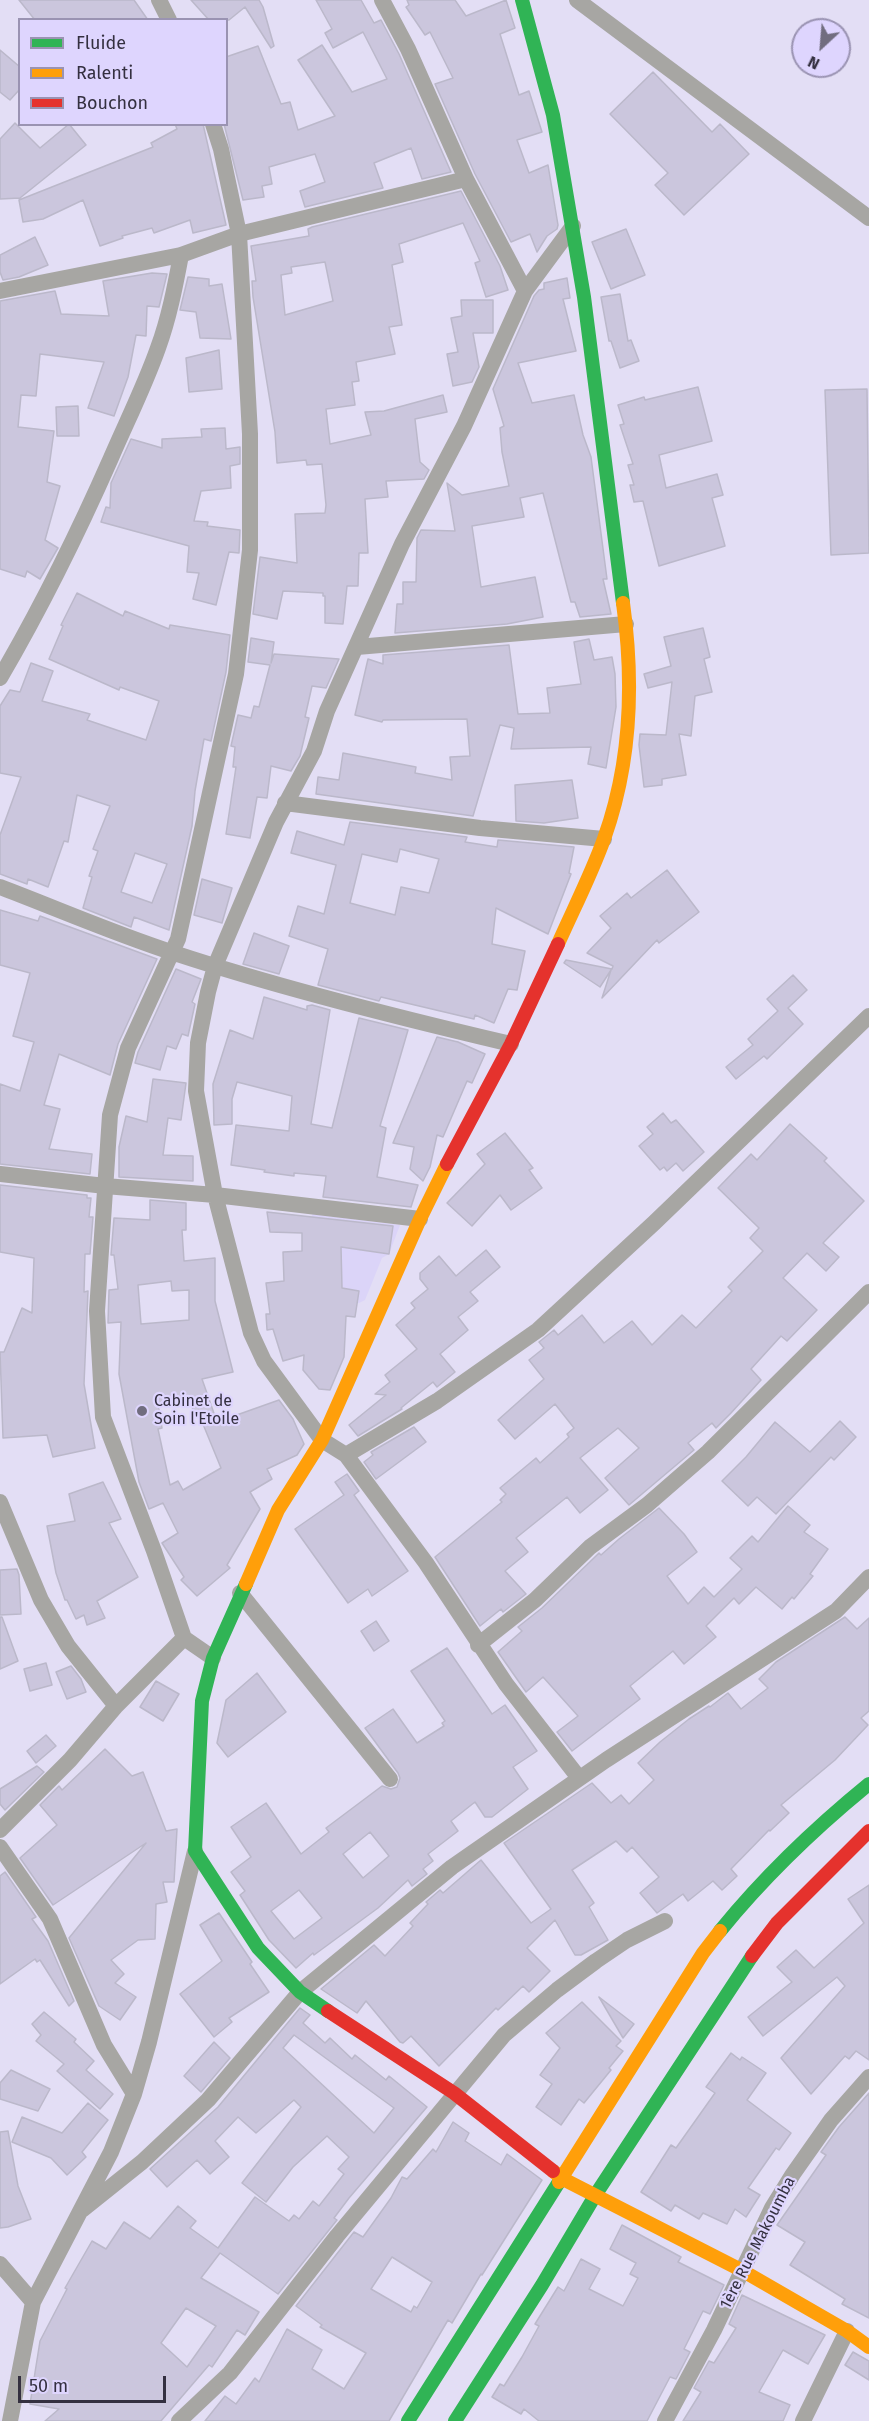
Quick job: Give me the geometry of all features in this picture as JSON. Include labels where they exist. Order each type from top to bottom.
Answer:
[{"type":"street","points":[[159,0],[168,18]]},
{"type":"street","points":[[382,0],[408,49],[466,179],[525,291]]},
{"type":"street","points":[[10,2421],[33,2302],[111,2152],[134,2094],[149,2042],[195,1851],[202,1701],[213,1658],[278,1510],[322,1440],[420,1219],[462,1133],[511,1044],[604,839],[622,772],[630,708],[626,624],[573,226],[553,115],[522,0]]},
{"type":"street","points":[[577,0],[869,218]]},
{"type":"street","points":[[213,1658],[184,1638],[104,1417],[97,1311],[110,1116],[128,1048],[178,939],[236,674],[250,550],[249,434],[238,234],[221,149],[214,126]]},
{"type":"street","points":[[0,291],[181,255],[238,234],[466,179]]},
{"type":"street","points":[[573,226],[525,291],[464,426],[402,543],[327,711],[314,751],[285,803],[215,966],[207,992],[198,1044],[195,1091],[215,1195],[251,1333],[264,1361],[322,1440],[346,1455],[426,1563],[478,1645],[579,1779]]},
{"type":"street","points":[[0,678],[28,631],[78,534],[145,381],[170,309],[181,255]]},
{"type":"street","points":[[357,648],[626,624]]},
{"type":"street","points":[[285,803],[480,828],[604,839]]},
{"type":"street","points":[[0,887],[215,966],[435,1026],[511,1044]]},
{"type":"street","points":[[346,1455],[437,1401],[538,1330],[654,1223],[869,1016]]},
{"type":"street","points":[[0,1174],[215,1195],[420,1219]]},
{"type":"street","points":[[478,1645],[535,1600],[590,1547],[647,1505],[708,1452],[869,1292]]},
{"type":"street","points":[[0,1502],[42,1600],[68,1646],[116,1706]]},
{"type":"street","points":[[82,2211],[142,2162],[208,2100],[300,1992],[452,1867],[579,1779],[836,1611],[869,1577]]},
{"type":"street","points":[[240,1593],[390,1779]]},
{"type":"street","points":[[0,1830],[70,1760],[116,1706],[184,1638]]},
{"type":"street","points":[[408,2421],[563,2179],[703,1953],[747,1898],[828,1817],[869,1784]]},
{"type":"street","points":[[455,2421],[542,2285],[596,2194],[737,1976],[777,1923],[869,1831]]},
{"type":"street","points":[[0,1848],[51,1919],[104,2045],[134,2094]]},
{"type":"street","points":[[195,1851],[258,1948],[300,1992],[454,2093],[563,2179],[742,2271],[847,2331],[869,2347]]},
{"type":"street","points":[[179,2421],[230,2373],[344,2227],[504,2035],[557,1990],[627,1940],[665,1921]]},
{"type":"street","name":"1ère Rue Makoumba","points":[[665,2421],[705,2348],[772,2208],[831,2120],[869,2077]]},
{"type":"street","points":[[0,2264],[33,2302]]},
{"type":"street","points":[[803,2421],[847,2331]]},
{"type":"shaded area","points":[[312,1214],[400,1225],[389,1254],[382,1258],[365,1300],[359,1303],[315,1301]]},
{"type":"building","points":[[19,0],[134,0],[147,18],[33,18]]},
{"type":"building","points":[[191,0],[259,0],[274,46],[271,48],[245,7],[229,20],[228,18],[207,18]]},
{"type":"building","points":[[316,0],[361,0],[374,23],[381,20],[399,54],[451,172],[422,179],[411,148],[374,163],[383,188],[305,207],[300,191],[325,182],[315,154],[269,167],[272,184],[262,186],[264,197],[243,200],[224,126],[228,126],[228,56],[258,46],[281,104],[290,102],[298,130],[335,116],[298,60],[322,45],[352,92],[387,79],[363,32],[333,48],[325,33],[332,29]]},
{"type":"building","points":[[407,0],[455,0],[466,16],[506,0],[515,28],[500,34],[519,95],[529,91],[542,132],[517,140],[529,173],[548,165],[558,225],[557,229],[547,236],[537,252],[530,234],[511,242],[475,174],[435,84],[453,78],[430,32],[425,35],[406,7],[409,5]]},
{"type":"building","points":[[0,50],[18,65],[18,91],[10,100],[0,92]]},
{"type":"building","points":[[653,72],[712,132],[720,124],[749,154],[684,215],[655,185],[668,173],[610,114]]},
{"type":"building","points":[[15,123],[40,148],[67,126],[71,126],[86,145],[20,198],[0,199],[0,139]]},
{"type":"building","points":[[176,126],[203,126],[226,225],[193,233],[190,220],[154,233],[152,228],[122,236],[123,238],[100,246],[83,200],[43,219],[23,222],[19,200],[153,147],[151,143],[177,129]]},
{"type":"building","points":[[461,191],[500,266],[508,290],[486,297],[475,263],[480,261],[463,223],[399,244],[403,262],[392,265],[402,325],[389,327],[395,354],[356,362],[359,381],[352,382],[355,405],[326,409],[330,444],[371,435],[365,412],[384,411],[443,395],[447,412],[415,419],[420,462],[429,470],[424,479],[386,481],[388,497],[365,499],[368,553],[359,553],[358,586],[347,586],[343,624],[325,623],[323,593],[283,591],[277,619],[253,614],[260,557],[297,563],[295,514],[325,513],[326,505],[322,464],[307,465],[306,460],[277,463],[275,432],[253,297],[252,281],[256,281],[251,246],[309,236],[308,229]],"holes":[[[325,262],[333,301],[285,315],[281,275],[292,273],[291,267]]]},
{"type":"building","points":[[626,229],[645,275],[611,289],[592,242]]},
{"type":"building","points":[[35,237],[48,265],[19,277],[3,280],[0,272],[0,255]]},
{"type":"building","points":[[152,273],[167,274],[159,307],[147,306],[146,336],[136,335],[128,377],[114,416],[88,408],[104,362],[40,354],[36,396],[21,395],[18,427],[54,431],[47,482],[60,486],[45,540],[58,548],[40,579],[27,571],[25,577],[0,569],[0,301],[55,291],[61,314],[109,316],[103,281]]},
{"type":"building","points":[[188,277],[209,279],[209,286],[222,284],[231,339],[200,338],[196,312],[180,310]]},
{"type":"building","points":[[567,278],[570,298],[563,299],[576,351],[518,363],[532,403],[574,395],[583,435],[591,457],[607,579],[603,579],[611,614],[580,617],[575,602],[571,602],[543,493],[520,498],[524,517],[472,526],[481,587],[535,577],[543,617],[507,624],[395,633],[397,604],[403,604],[403,582],[416,582],[417,538],[421,530],[455,531],[447,483],[462,495],[509,486],[500,428],[504,426],[493,389],[534,296],[539,290],[544,289],[544,283]]},
{"type":"building","points":[[620,294],[628,341],[631,340],[639,361],[620,368],[611,341],[609,341],[601,297]]},
{"type":"building","points":[[461,300],[493,300],[493,333],[473,333],[479,367],[472,382],[453,386],[447,354],[458,352],[451,318],[462,316]]},
{"type":"building","points":[[219,350],[222,389],[189,392],[186,358]]},
{"type":"building","points":[[698,387],[712,441],[659,455],[666,488],[717,474],[723,495],[712,498],[725,546],[659,566],[643,501],[634,502],[630,485],[634,485],[628,465],[633,464],[620,425],[624,424],[618,405],[644,397],[645,400]]},
{"type":"building","points":[[867,389],[869,553],[831,555],[825,390]]},
{"type":"building","points":[[78,406],[79,436],[57,436],[56,407]]},
{"type":"building","points":[[225,428],[226,449],[240,447],[240,464],[230,466],[231,488],[201,491],[194,521],[208,522],[207,526],[240,530],[239,553],[229,552],[216,605],[193,599],[199,573],[187,572],[189,546],[101,522],[106,507],[110,508],[111,483],[131,439],[162,448],[162,439],[202,437],[201,429]]},
{"type":"building","points":[[77,593],[123,616],[125,611],[169,629],[170,625],[230,635],[226,672],[211,741],[204,739],[195,791],[192,826],[169,930],[134,917],[131,927],[83,908],[92,877],[89,876],[98,851],[93,849],[110,806],[77,795],[68,842],[64,841],[48,887],[28,879],[27,884],[0,874],[0,835],[21,777],[0,773],[0,706],[10,690],[20,692],[31,663],[53,671],[42,701],[90,714],[87,720],[146,740],[159,701],[120,687],[119,690],[49,659],[63,626],[61,625]],"holes":[[[135,853],[167,864],[152,903],[121,892]]]},
{"type":"building","points":[[703,628],[710,657],[704,659],[712,692],[695,696],[691,736],[679,734],[686,775],[662,779],[662,785],[644,787],[639,745],[640,734],[666,735],[672,682],[648,688],[644,674],[671,666],[664,637]]},
{"type":"building","points":[[251,638],[274,642],[271,663],[274,654],[339,659],[326,688],[312,686],[305,717],[309,718],[300,756],[291,771],[271,766],[267,798],[257,797],[250,838],[226,834],[236,767],[233,767],[235,747],[231,746],[238,715],[251,718],[254,706],[259,707],[270,665],[248,662]]},
{"type":"building","points":[[589,639],[594,660],[612,657],[615,674],[616,707],[606,768],[588,764],[591,747],[511,749],[514,728],[500,725],[473,816],[316,794],[318,777],[339,780],[343,753],[416,767],[415,773],[452,780],[450,757],[470,756],[467,719],[383,720],[382,722],[355,715],[368,659],[383,664],[383,655],[509,645],[518,714],[550,713],[547,688],[581,684],[574,642]]},
{"type":"building","points":[[572,780],[578,818],[544,823],[516,821],[515,785]]},
{"type":"building","points":[[350,822],[467,837],[465,842],[497,847],[498,840],[574,847],[569,873],[571,874],[548,934],[496,908],[492,944],[525,951],[517,990],[508,989],[494,1023],[475,1015],[474,1019],[381,997],[379,1001],[318,985],[328,949],[289,936],[298,906],[324,914],[336,865],[291,853],[297,831],[344,845]],"holes":[[[400,849],[439,859],[429,893],[401,887],[395,915],[350,903],[362,854],[397,862]]]},
{"type":"building","points":[[667,870],[699,912],[659,943],[657,940],[602,998],[611,970],[600,987],[564,963],[566,960],[612,969],[613,966],[587,953],[611,928],[600,916],[627,893],[631,898]]},
{"type":"building","points":[[202,879],[232,888],[222,923],[194,915]]},
{"type":"building","points":[[0,910],[38,921],[40,916],[157,959],[118,1044],[110,1075],[59,1054],[44,1105],[60,1109],[49,1149],[92,1154],[90,1174],[0,1164],[0,1084],[20,1091],[34,1042],[13,1036],[30,973],[0,965]]},
{"type":"building","points":[[254,933],[289,946],[279,974],[243,964]]},
{"type":"building","points":[[176,969],[201,979],[192,1002],[195,1004],[188,1036],[182,1034],[176,1049],[167,1046],[160,1070],[135,1063],[138,1052]]},
{"type":"building","points":[[793,975],[807,990],[788,1008],[803,1024],[767,1059],[764,1056],[736,1079],[726,1067],[753,1045],[748,1039],[778,1011],[767,999]]},
{"type":"building","points":[[264,997],[307,1010],[307,1006],[312,1005],[330,1010],[311,1124],[332,1128],[359,1018],[408,1030],[380,1126],[386,1128],[377,1177],[418,1185],[411,1207],[323,1197],[326,1176],[294,1173],[294,1176],[231,1165],[236,1125],[289,1131],[292,1096],[237,1082],[232,1099],[232,1124],[214,1125],[213,1084],[230,1030],[253,1039]]},
{"type":"building","points":[[437,1037],[458,1042],[485,1054],[472,1083],[467,1081],[443,1137],[437,1135],[430,1167],[423,1181],[410,1169],[414,1147],[393,1143]]},
{"type":"building","points":[[153,1079],[186,1083],[181,1120],[168,1118],[163,1155],[193,1156],[193,1181],[119,1177],[119,1147],[126,1116],[147,1122]]},
{"type":"building","points":[[663,1113],[671,1123],[676,1120],[704,1152],[683,1171],[676,1163],[667,1171],[664,1167],[660,1170],[639,1146],[653,1134],[647,1127]]},
{"type":"building","points":[[790,1124],[827,1158],[824,1161],[864,1201],[823,1243],[839,1257],[826,1271],[807,1253],[783,1278],[817,1310],[787,1341],[781,1336],[751,1369],[761,1380],[731,1413],[716,1428],[712,1423],[688,1443],[694,1450],[629,1505],[605,1478],[639,1448],[618,1428],[580,1458],[608,1490],[580,1513],[567,1497],[516,1538],[528,1552],[505,1571],[526,1594],[503,1612],[501,1609],[480,1626],[435,1557],[502,1502],[500,1500],[506,1494],[500,1488],[536,1458],[540,1463],[569,1437],[567,1434],[574,1428],[555,1404],[515,1439],[498,1420],[544,1379],[529,1360],[544,1348],[539,1342],[554,1330],[558,1335],[582,1315],[604,1343],[632,1321],[652,1345],[682,1315],[696,1328],[732,1291],[728,1287],[763,1251],[750,1238],[759,1228],[718,1188],[751,1154],[757,1160]]},
{"type":"building","points":[[505,1133],[533,1168],[529,1170],[542,1188],[511,1210],[500,1195],[472,1226],[447,1203],[485,1164],[477,1154]]},
{"type":"building","points":[[0,1185],[87,1195],[87,1198],[91,1198],[89,1217],[93,1217],[90,1254],[85,1254],[84,1292],[88,1291],[84,1384],[95,1448],[53,1457],[47,1435],[3,1438],[0,1352],[4,1352],[22,1308],[32,1313],[34,1258],[0,1252]]},
{"type":"building","points":[[150,1200],[186,1203],[186,1230],[182,1230],[184,1261],[215,1258],[215,1301],[233,1372],[202,1379],[217,1422],[279,1400],[293,1419],[304,1444],[297,1455],[267,1469],[272,1479],[250,1492],[260,1509],[227,1565],[230,1568],[197,1596],[181,1580],[184,1577],[162,1543],[178,1533],[163,1503],[149,1509],[139,1482],[119,1374],[121,1322],[108,1323],[109,1290],[118,1289],[114,1255],[111,1255],[114,1218],[150,1220]],"holes":[[[171,1281],[172,1291],[189,1290],[189,1320],[141,1324],[138,1285]],[[189,1397],[194,1413],[198,1412],[221,1468],[183,1490],[178,1481],[170,1485],[158,1429],[162,1428],[158,1404]]]},
{"type":"building","points":[[267,1212],[393,1226],[389,1254],[341,1247],[342,1288],[359,1291],[355,1317],[346,1316],[344,1357],[330,1390],[319,1389],[303,1370],[304,1355],[283,1361],[273,1329],[267,1330],[266,1314],[270,1314],[266,1283],[284,1281],[283,1252],[302,1251],[302,1233],[270,1232]]},
{"type":"building","points":[[486,1250],[500,1267],[470,1292],[478,1301],[458,1317],[468,1330],[440,1354],[455,1372],[437,1387],[433,1382],[402,1409],[358,1436],[349,1425],[386,1395],[375,1394],[390,1382],[385,1375],[417,1349],[396,1325],[415,1308],[411,1303],[428,1289],[420,1279],[420,1273],[439,1256],[456,1276]]},
{"type":"building","points":[[840,1421],[856,1437],[834,1460],[831,1457],[776,1514],[757,1497],[748,1506],[722,1481],[746,1457],[775,1422],[810,1452]]},
{"type":"building","points":[[414,1427],[426,1442],[376,1479],[364,1462],[373,1455],[371,1452]]},
{"type":"building","points":[[347,1474],[359,1491],[354,1495],[408,1571],[372,1596],[368,1589],[348,1603],[295,1529],[344,1495],[335,1482]]},
{"type":"building","points":[[103,1482],[121,1519],[109,1523],[138,1577],[97,1601],[105,1618],[87,1625],[84,1615],[76,1619],[65,1600],[56,1573],[47,1526],[75,1521],[69,1494]]},
{"type":"building","points":[[788,1506],[810,1525],[804,1532],[828,1549],[810,1574],[813,1576],[794,1599],[792,1597],[782,1609],[756,1587],[739,1604],[734,1598],[706,1626],[716,1637],[684,1664],[673,1651],[630,1686],[640,1699],[572,1751],[557,1732],[578,1716],[543,1677],[526,1692],[498,1652],[522,1631],[518,1627],[542,1608],[599,1553],[601,1555],[659,1508],[684,1534],[697,1552],[667,1576],[688,1604],[704,1587],[714,1597],[742,1569],[730,1558],[752,1536],[758,1542]]},
{"type":"building","points":[[17,1569],[21,1614],[0,1615],[0,1570]]},
{"type":"building","points":[[0,1617],[2,1617],[18,1661],[0,1669]]},
{"type":"building","points":[[845,1617],[857,1629],[869,1618],[869,1711],[861,1718],[868,1725],[835,1760],[781,1805],[789,1813],[731,1869],[737,1876],[722,1890],[713,1881],[688,1901],[683,1894],[657,1913],[640,1893],[659,1877],[632,1847],[627,1852],[616,1841],[572,1870],[594,1903],[589,1907],[608,1940],[581,1955],[575,1955],[555,1920],[527,1948],[550,1971],[529,1992],[523,1986],[498,2010],[496,2008],[439,2066],[411,2036],[403,2043],[400,2042],[366,2001],[357,2013],[321,1989],[374,1945],[385,1956],[413,1926],[410,1923],[428,1904],[426,1902],[440,1890],[443,1893],[481,1860],[531,1923],[551,1909],[504,1843],[592,1783],[611,1803],[621,1795],[629,1804],[654,1780],[638,1763],[660,1742],[728,1693],[741,1709],[768,1688],[759,1679],[776,1662]]},
{"type":"building","points":[[376,1621],[389,1641],[374,1651],[361,1631]]},
{"type":"building","points":[[447,1648],[492,1714],[505,1705],[537,1751],[513,1767],[528,1789],[492,1817],[485,1817],[475,1802],[451,1821],[458,1831],[428,1854],[433,1861],[423,1869],[427,1874],[412,1886],[408,1880],[378,1908],[314,1955],[313,1953],[296,1968],[269,1940],[240,1895],[245,1891],[231,1872],[251,1857],[231,1827],[266,1803],[301,1854],[329,1832],[326,1828],[382,1786],[391,1789],[397,1787],[400,1778],[398,1773],[365,1728],[393,1709],[417,1743],[444,1726],[442,1723],[445,1721],[411,1671]],"holes":[[[370,1832],[389,1856],[363,1878],[343,1854]],[[299,1890],[322,1918],[294,1939],[271,1911]]]},
{"type":"building","points":[[46,1663],[52,1685],[30,1691],[24,1669]]},
{"type":"building","points":[[71,1666],[81,1679],[86,1692],[67,1699],[56,1672]]},
{"type":"building","points":[[257,1673],[286,1712],[228,1757],[217,1743],[226,1700]]},
{"type":"building","points":[[156,1681],[179,1694],[163,1721],[140,1707]]},
{"type":"building","points":[[46,1735],[56,1746],[36,1763],[27,1751]]},
{"type":"building","points":[[105,1749],[132,1776],[143,1772],[166,1831],[177,1829],[174,1882],[163,1882],[167,1902],[156,1904],[155,1939],[138,1940],[111,1960],[124,1974],[115,1983],[136,1997],[120,2020],[99,2006],[69,1938],[146,1843],[53,1905],[20,1858],[57,1825],[40,1805],[59,1786],[62,1790]]},
{"type":"building","points":[[37,1766],[44,1772],[5,1810],[0,1804],[0,1789]]},
{"type":"building","points":[[5,1872],[36,1917],[32,1919],[48,1941],[74,2001],[69,2006],[40,1960],[37,1962],[35,1959],[0,1984],[0,1876]]},
{"type":"building","points":[[869,1885],[869,2060],[856,2051],[849,2059],[845,2056],[811,2094],[781,2058],[845,1986],[837,1977],[763,2036],[748,2017],[792,1982],[777,1967],[796,1950],[814,1968],[864,1923],[848,1899]]},
{"type":"building","points":[[219,1913],[269,1992],[229,2018],[232,2022],[214,2037],[180,1994],[222,1961],[200,1925]]},
{"type":"building","points":[[599,1997],[634,2024],[623,2038]]},
{"type":"building","points":[[582,2002],[621,2041],[616,2046],[623,2051],[609,2068],[611,2070],[584,2103],[579,2099],[561,2125],[536,2107],[552,2084],[540,2075],[560,2048],[546,2033]]},
{"type":"building","points":[[300,2008],[310,2015],[303,2023],[325,2043],[330,2038],[352,2059],[355,2055],[386,2080],[389,2076],[427,2107],[349,2198],[334,2218],[337,2220],[278,2294],[220,2253],[201,2278],[259,2312],[245,2335],[237,2330],[212,2367],[209,2365],[161,2421],[45,2421],[59,2409],[30,2404],[40,2341],[67,2289],[65,2288],[92,2241],[106,2249],[124,2222],[150,2239],[178,2206],[196,2221],[190,2228],[218,2248],[255,2197],[289,2221],[294,2215],[299,2219],[313,2201],[319,2206],[344,2174],[338,2169],[349,2157],[327,2136],[293,2167],[266,2202],[242,2183],[301,2107],[294,2100],[256,2133],[238,2117],[215,2141],[229,2157],[210,2174],[197,2160],[167,2187],[150,2169],[218,2107]],"holes":[[[294,2035],[394,2108],[374,2133],[283,2048]],[[186,2308],[216,2326],[187,2367],[161,2343]]]},
{"type":"building","points":[[44,2012],[76,2039],[74,2042],[94,2061],[86,2070],[113,2094],[100,2109],[57,2071],[64,2064],[36,2041],[41,2035],[32,2024]]},
{"type":"building","points":[[214,2042],[230,2058],[201,2092],[184,2076]]},
{"type":"building","points":[[731,2053],[740,2060],[742,2057],[766,2073],[747,2100],[791,2133],[779,2150],[776,2148],[748,2188],[760,2195],[746,2217],[735,2209],[727,2224],[703,2213],[699,2219],[675,2205],[671,2211],[641,2192],[671,2145],[676,2148],[715,2093],[706,2087]]},
{"type":"building","points":[[11,2070],[50,2089],[38,2111],[0,2099],[0,2083]]},
{"type":"building","points":[[869,2093],[869,2318],[842,2304],[845,2299],[790,2265],[805,2242],[777,2225],[826,2155],[821,2152],[839,2127]]},
{"type":"building","points":[[88,2103],[108,2120],[82,2152],[86,2157],[67,2175],[51,2158],[12,2142],[22,2117],[62,2133]]},
{"type":"building","points":[[453,2122],[469,2133],[465,2141],[501,2165],[507,2154],[542,2180],[452,2323],[448,2320],[389,2421],[205,2421],[225,2396],[236,2404],[255,2378],[259,2382],[287,2329],[322,2350],[312,2369],[344,2389],[366,2353],[320,2327],[322,2325],[296,2306],[354,2232],[363,2237],[391,2198],[402,2177],[407,2179],[433,2149],[436,2152]],"holes":[[[392,2257],[432,2282],[417,2308],[414,2306],[411,2312],[371,2289]]]},
{"type":"building","points":[[8,2131],[18,2186],[31,2219],[0,2228],[0,2132]]},
{"type":"building","points":[[622,2225],[681,2257],[678,2262],[724,2285],[710,2314],[703,2311],[684,2349],[690,2352],[676,2379],[670,2377],[647,2421],[539,2421],[524,2409],[521,2414],[492,2397],[500,2384],[504,2386],[522,2357],[539,2326],[535,2324],[558,2287],[564,2291],[581,2259],[600,2269],[589,2289],[623,2306],[638,2278],[630,2274],[636,2263],[610,2249]]},
{"type":"building","points":[[742,2295],[825,2335],[808,2364],[783,2350],[759,2392],[790,2405],[783,2421],[683,2421],[701,2392],[694,2388],[709,2361],[714,2363],[736,2328],[729,2324]]},
{"type":"building","points":[[853,2352],[869,2361],[869,2380],[845,2365]]},
{"type":"traffic: fast","points":[[522,0],[553,115],[584,297],[623,603]]},
{"type":"traffic: fast","points":[[246,1584],[213,1658],[202,1701],[195,1851],[258,1948],[300,1992],[328,2011]]},
{"type":"traffic: fast","points":[[720,1931],[754,1891],[791,1854],[869,1784]]},
{"type":"traffic: fast","points":[[455,2421],[542,2285],[596,2194],[752,1956]]},
{"type":"traffic: fast","points":[[408,2421],[559,2182]]},
{"type":"traffic: slow","points":[[558,944],[604,839],[620,782],[625,752],[629,693],[623,603]]},
{"type":"traffic: slow","points":[[246,1584],[278,1510],[322,1440],[420,1219],[447,1164]]},
{"type":"traffic: slow","points":[[559,2182],[703,1953],[720,1931]]},
{"type":"traffic: slow","points":[[553,2171],[563,2179],[743,2271],[847,2331],[869,2347]]},
{"type":"traffic: jam","points":[[447,1164],[511,1044],[558,944]]},
{"type":"traffic: jam","points":[[752,1956],[777,1923],[869,1831]]},
{"type":"traffic: jam","points":[[328,2011],[454,2093],[553,2171]]},
{"type":"place","name":"Cabinet de Soin l'Etoile","points":[[142,1411]]}]
